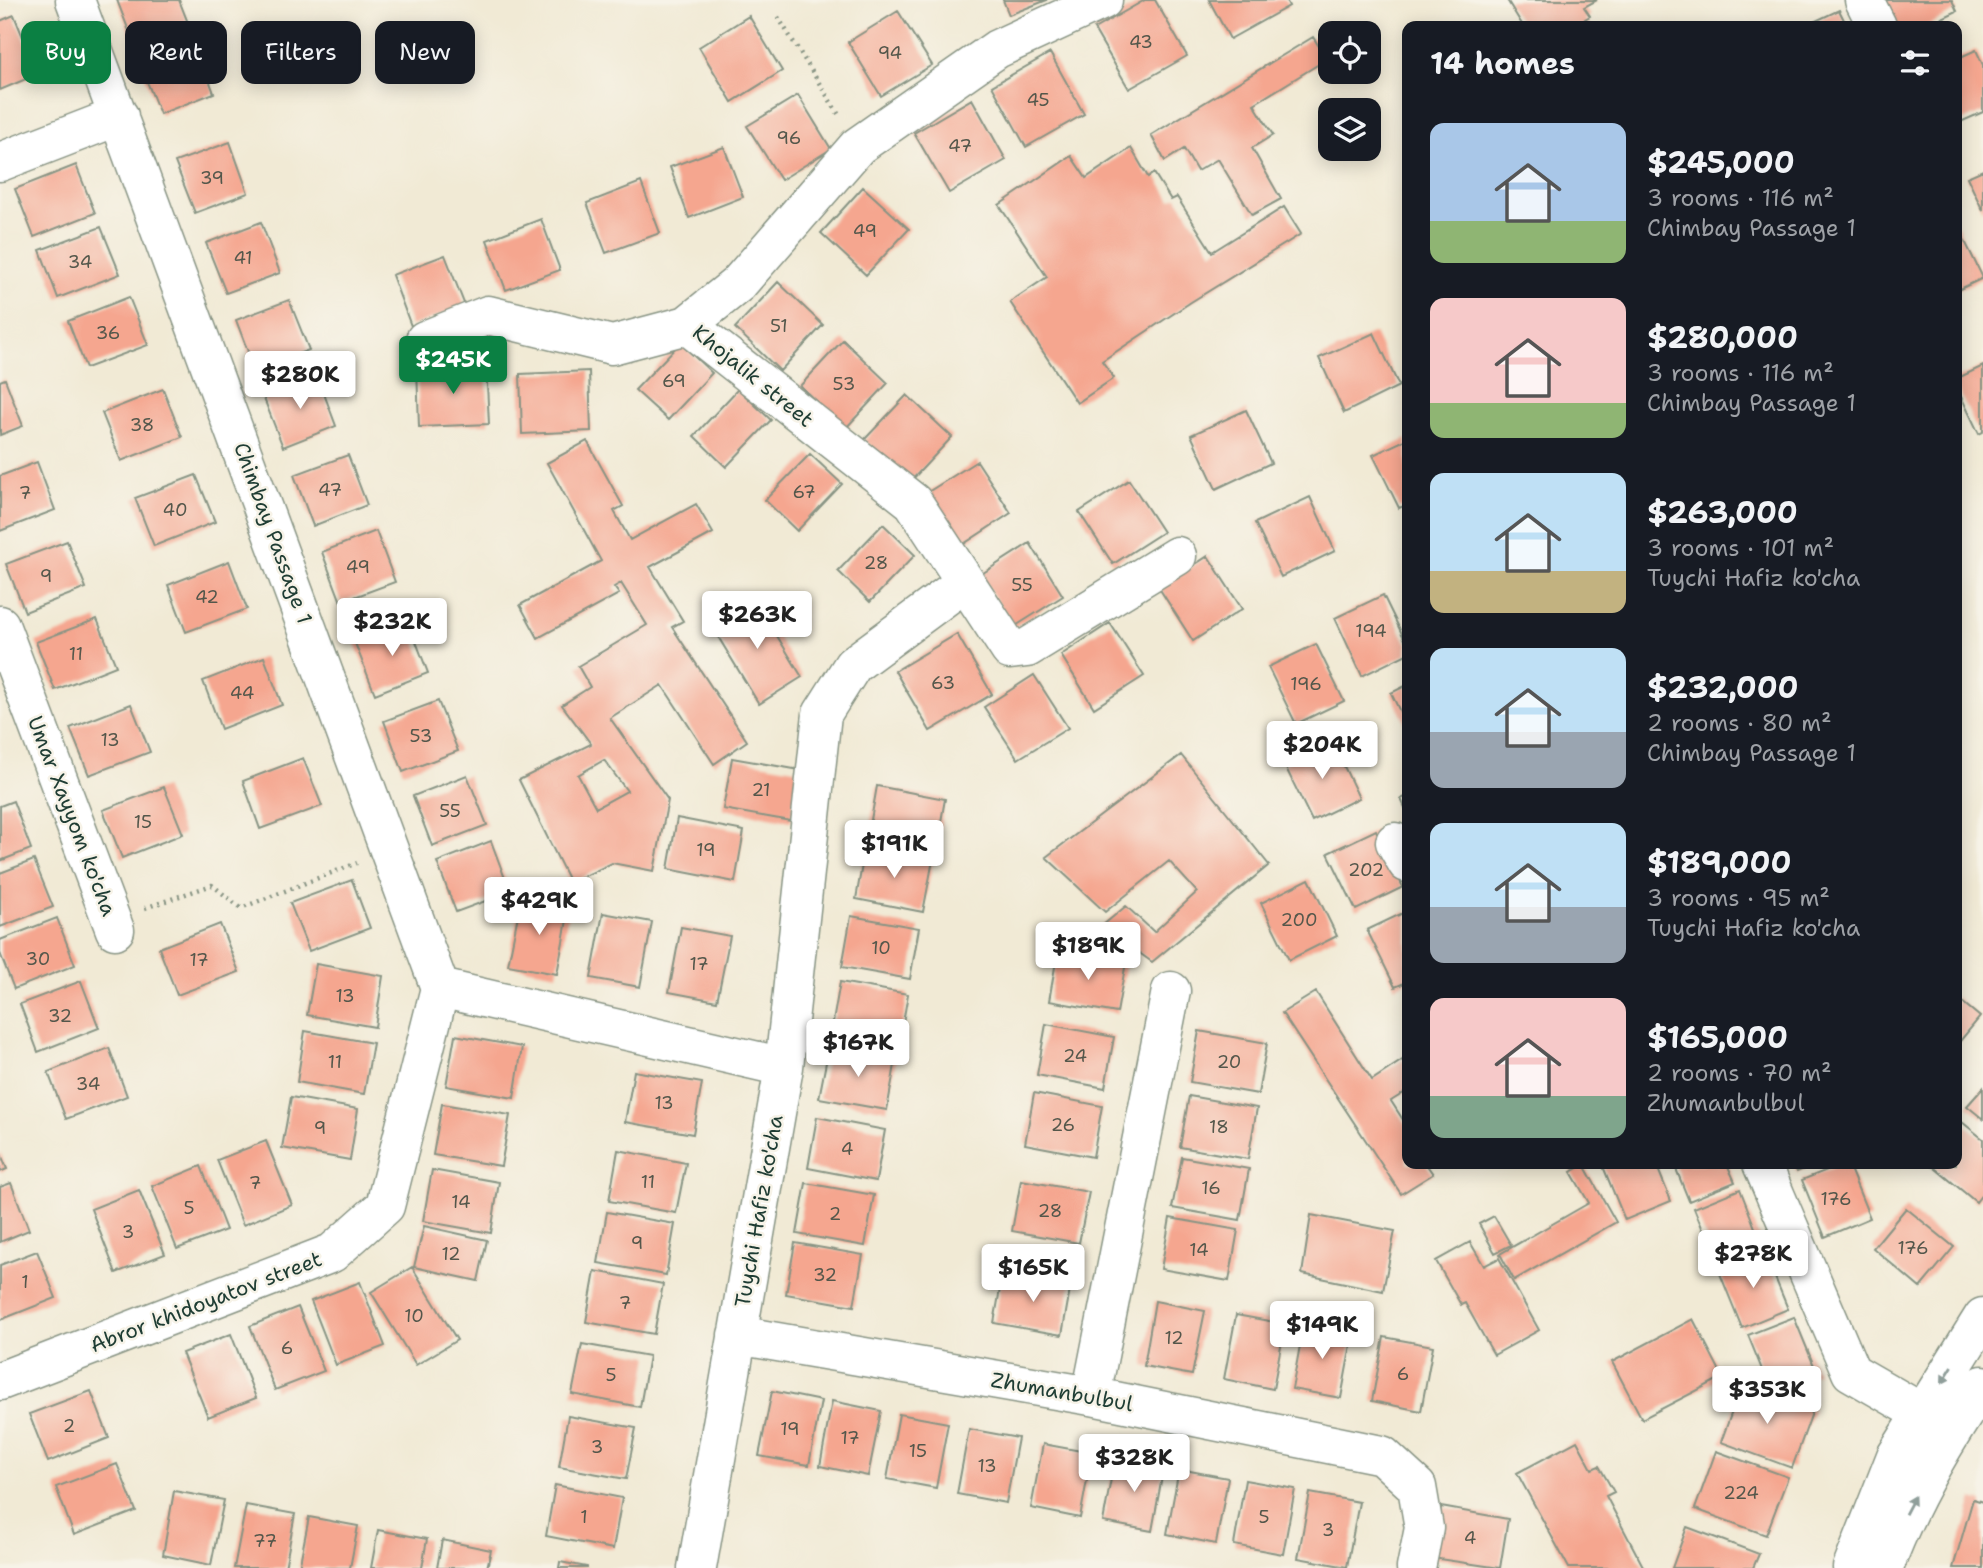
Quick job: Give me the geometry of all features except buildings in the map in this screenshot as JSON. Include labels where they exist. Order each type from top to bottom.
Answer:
[{"type":"street","name":"Chimbay Passage 1","points":[[75,0],[440,988]]},
{"type":"street","name":"Khojalik street","points":[[1103,0],[997,50],[858,146],[738,284],[687,325],[913,502],[1010,650],[1027,648],[1177,556]]},
{"type":"street","points":[[1864,0],[1874,21]]},
{"type":"street","points":[[0,162],[119,116]]},
{"type":"street","points":[[425,341],[488,315],[612,345],[687,325]]},
{"type":"street","name":"Tuychi Hafiz ko'cha","points":[[697,1568],[784,1067],[822,714],[853,665],[964,583]]},
{"type":"street","name":"Umar Xayyom ko'cha","points":[[0,625],[113,925]]},
{"type":"street","points":[[440,988],[784,1067]]},
{"type":"street","name":"Abror khidoyatov street","points":[[0,1381],[332,1253],[385,1206],[440,988]]},
{"type":"street","points":[[1091,1396],[1171,991]]},
{"type":"street","points":[[1764,1169],[1851,1372],[1937,1422]]},
{"type":"street","points":[[1884,1568],[1937,1422],[1983,1317]]},
{"type":"street","name":"Zhumanbulbul","points":[[737,1335],[1091,1396],[1382,1455],[1417,1487],[1424,1528],[1416,1568]]},
{"type":"street","points":[[1852,1568],[1896,1457],[1983,1385]]},
{"type":"path","points":[[778,17],[858,146]]},
{"type":"path","points":[[113,925],[212,885],[241,908],[389,850]]}]
